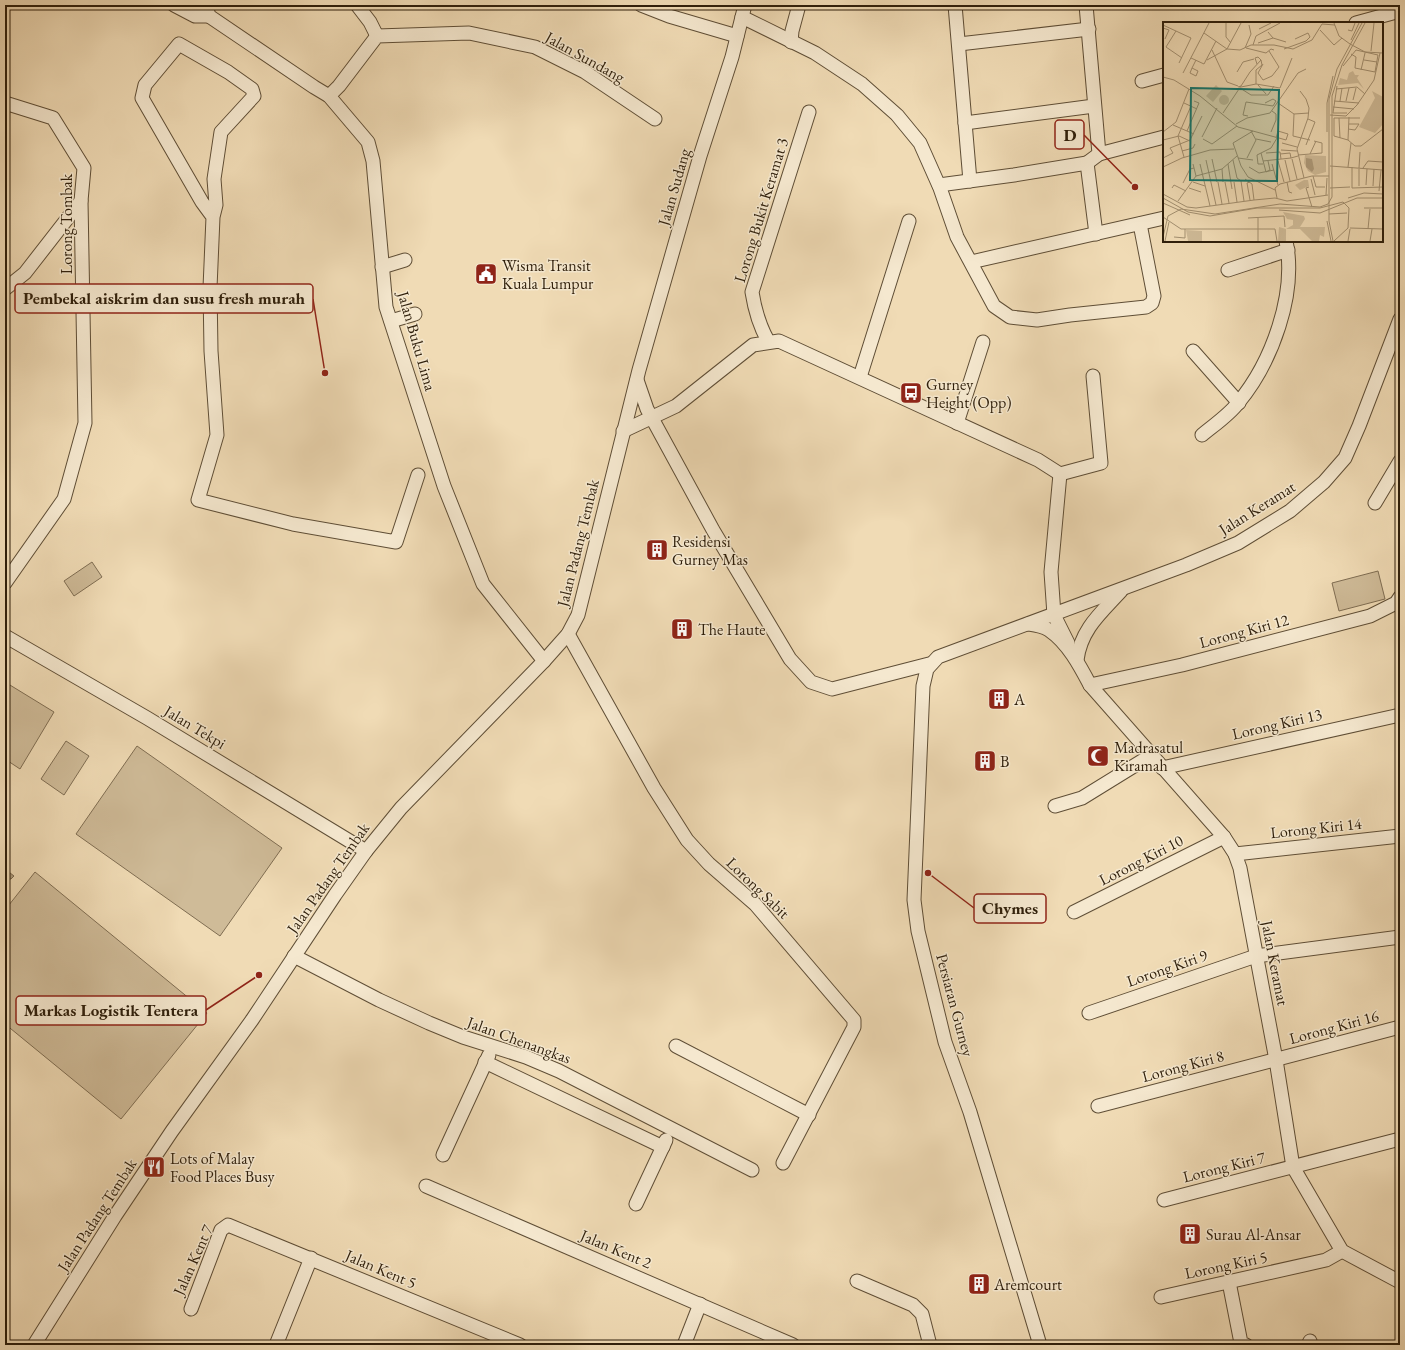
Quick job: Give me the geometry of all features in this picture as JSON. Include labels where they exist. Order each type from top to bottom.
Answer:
[{"type":"street","points":[[174,5],[196,16],[207,10]]},
{"type":"street","points":[[329,96],[339,86],[377,36],[370,22],[356,5]]},
{"type":"street","points":[[641,5],[669,16],[737,36]]},
{"type":"street","points":[[791,42],[792,31],[799,5]]},
{"type":"street","points":[[955,5],[970,181]]},
{"type":"street","points":[[1086,5],[1099,154]]},
{"type":"street","name":"Jalan Buku Lima","points":[[207,10],[314,87],[329,96],[368,142],[373,162],[386,307],[444,486],[483,584],[544,661]]},
{"type":"street","points":[[743,11],[791,42],[815,52],[862,84],[897,115],[920,143],[939,185],[957,236],[994,306],[1010,316],[1037,320],[1070,314],[1146,307],[1152,303],[1154,296],[1140,224]]},
{"type":"street","name":"Jalan Sudang","points":[[623,431],[700,156],[737,36],[743,11]]},
{"type":"street","points":[[1360,22],[1400,11]]},
{"type":"street","points":[[959,44],[1089,29]]},
{"type":"street","name":"Jalan Sundang","points":[[377,36],[469,33],[535,47],[584,72],[655,119]]},
{"type":"street","points":[[213,217],[202,202],[142,98],[145,85],[179,44],[228,72],[252,90],[254,96],[222,132],[214,179],[216,205],[213,217],[210,288],[211,344],[217,435],[198,500],[293,524],[396,542],[418,474]]},
{"type":"street","points":[[1142,81],[1163,76]]},
{"type":"street","name":"Lorong Tombak","points":[[5,103],[53,118],[84,168],[81,201],[85,423],[64,499],[5,583]]},
{"type":"street","points":[[965,124],[1094,106]]},
{"type":"street","name":"Lorong Bukit Keramat 3","points":[[768,341],[760,328],[752,292],[809,112]]},
{"type":"street","points":[[939,185],[1087,163],[1099,154],[1163,137]]},
{"type":"street","points":[[1087,163],[1096,234]]},
{"type":"street","points":[[5,289],[24,273],[81,201]]},
{"type":"street","points":[[971,262],[1163,218]]},
{"type":"street","points":[[860,377],[909,221]]},
{"type":"street","points":[[1202,435],[1238,403],[1259,375],[1278,329],[1288,285],[1287,246],[1228,270]]},
{"type":"street","points":[[382,267],[405,260]]},
{"type":"street","points":[[391,321],[415,314]]},
{"type":"street","name":"Jalan Keramat","points":[[653,417],[713,530],[790,659],[811,682],[832,689],[929,664],[938,657],[1054,615],[1238,543],[1290,511],[1324,482],[1344,458],[1360,426],[1400,319]]},
{"type":"street","points":[[623,431],[676,406],[753,345],[768,341],[779,341],[1038,460],[1060,474],[1101,463],[1093,376]]},
{"type":"street","points":[[957,423],[982,342]]},
{"type":"street","points":[[1193,351],[1238,403]]},
{"type":"street","points":[[637,380],[643,400],[653,417]]},
{"type":"street","name":"Jalan Padang Tembak","points":[[34,1345],[119,1209],[172,1131],[252,1020],[366,851],[401,808],[466,739],[544,661],[568,634],[578,616],[623,431]]},
{"type":"street","points":[[1375,503],[1400,461]]},
{"type":"street","points":[[1060,474],[1051,572],[1054,615],[1077,660]]},
{"type":"street","name":"Jalan Keramat","points":[[1077,660],[1084,634],[1099,614],[1124,588]]},
{"type":"street","name":"Lorong Kiri 12","points":[[1090,685],[1182,665],[1370,616],[1396,603],[1400,597]]},
{"type":"street","name":"Jalan Keramat","points":[[1028,624],[1049,630],[1077,660],[1090,685],[1150,756],[1224,837],[1235,854],[1240,868],[1276,1060],[1293,1167],[1342,1251]]},
{"type":"street","name":"Lorong Sabit","points":[[568,634],[654,788],[687,840],[709,864],[755,904],[854,1020],[854,1027],[783,1163]]},
{"type":"street","name":"Jalan Tekpi","points":[[5,636],[146,718],[366,851]]},
{"type":"street","name":"Persiaran Gurney","points":[[929,664],[925,674],[923,686],[918,777],[914,900],[918,931],[945,1042],[970,1112],[1040,1345]]},
{"type":"street","name":"Lorong Kiri 13","points":[[1162,768],[1400,714]]},
{"type":"street","points":[[1055,806],[1082,798],[1150,756]]},
{"type":"street","name":"Lorong Kiri 14","points":[[1235,854],[1400,836]]},
{"type":"street","name":"Lorong Kiri 10","points":[[1074,912],[1224,837]]},
{"type":"street","name":"Lorong Kiri 9","points":[[1089,1013],[1256,956],[1400,936]]},
{"type":"street","name":"Jalan Chenangkas","points":[[294,956],[414,1017],[463,1038],[526,1057],[559,1071],[752,1170]]},
{"type":"street","name":"Lorong Kiri 16","points":[[1276,1060],[1400,1027]]},
{"type":"street","points":[[443,1155],[493,1046]]},
{"type":"street","points":[[676,1046],[809,1115]]},
{"type":"street","name":"Lorong Kiri 8","points":[[1098,1106],[1276,1060]]},
{"type":"street","points":[[485,1062],[663,1147]]},
{"type":"street","points":[[636,1204],[672,1129]]},
{"type":"street","name":"Lorong Kiri 7","points":[[1164,1200],[1400,1139]]},
{"type":"street","name":"Jalan Kent 2","points":[[426,1186],[792,1345]]},
{"type":"street","name":"Jalan Kent 5","points":[[228,1225],[520,1345]]},
{"type":"street","name":"Jalan Kent 7","points":[[190,1309],[221,1230],[228,1225]]},
{"type":"street","points":[[1342,1251],[1400,1282]]},
{"type":"street","name":"Lorong Kiri 5","points":[[1161,1297],[1326,1260],[1342,1251]]},
{"type":"street","points":[[276,1345],[311,1258]]},
{"type":"street","points":[[857,1281],[913,1305],[922,1314],[930,1345]]},
{"type":"street","points":[[1229,1282],[1241,1343],[1246,1345]]},
{"type":"street","points":[[684,1345],[700,1304]]},
{"type":"shaded area","points":[[92,562],[102,577],[74,596],[64,581]]},
{"type":"shaded area","points":[[1378,571],[1385,599],[1339,611],[1332,583]]},
{"type":"shaded area","points":[[5,682],[54,712],[20,769],[5,759]]},
{"type":"shaded area","points":[[66,741],[89,756],[64,795],[41,779]]},
{"type":"shaded area","points":[[137,746],[282,848],[220,936],[76,834]]},
{"type":"shaded area","points":[[5,869],[14,876],[11,879],[5,879]]},
{"type":"shaded area","points":[[35,872],[207,1013],[121,1119],[5,1024],[5,910]]},
{"type":"place","name":"D","points":[[1135,187]]},
{"type":"place","name":"Wisma Transit Kuala Lumpur","points":[[486,274]]},
{"type":"place","name":"Pembekal aiskrim dan susu fresh murah","points":[[325,373]]},
{"type":"place","name":"Gurney Height (Opp)","points":[[911,393]]},
{"type":"place","name":"Residensi Gurney Mas","points":[[657,550]]},
{"type":"place","name":"The Haute","points":[[682,629]]},
{"type":"place","name":"A","points":[[999,699]]},
{"type":"place","name":"Madrasatul Kiramah","points":[[1098,756]]},
{"type":"place","name":"B","points":[[985,761]]},
{"type":"place","name":"Chymes","points":[[928,873]]},
{"type":"place","name":"Markas Logistik Tentera","points":[[259,975]]},
{"type":"place","name":"Lots of Malay Food Places Busy","points":[[154,1167]]},
{"type":"place","name":"Surau Al-Ansar","points":[[1190,1234]]},
{"type":"place","name":"Aremcourt","points":[[979,1284]]}]
